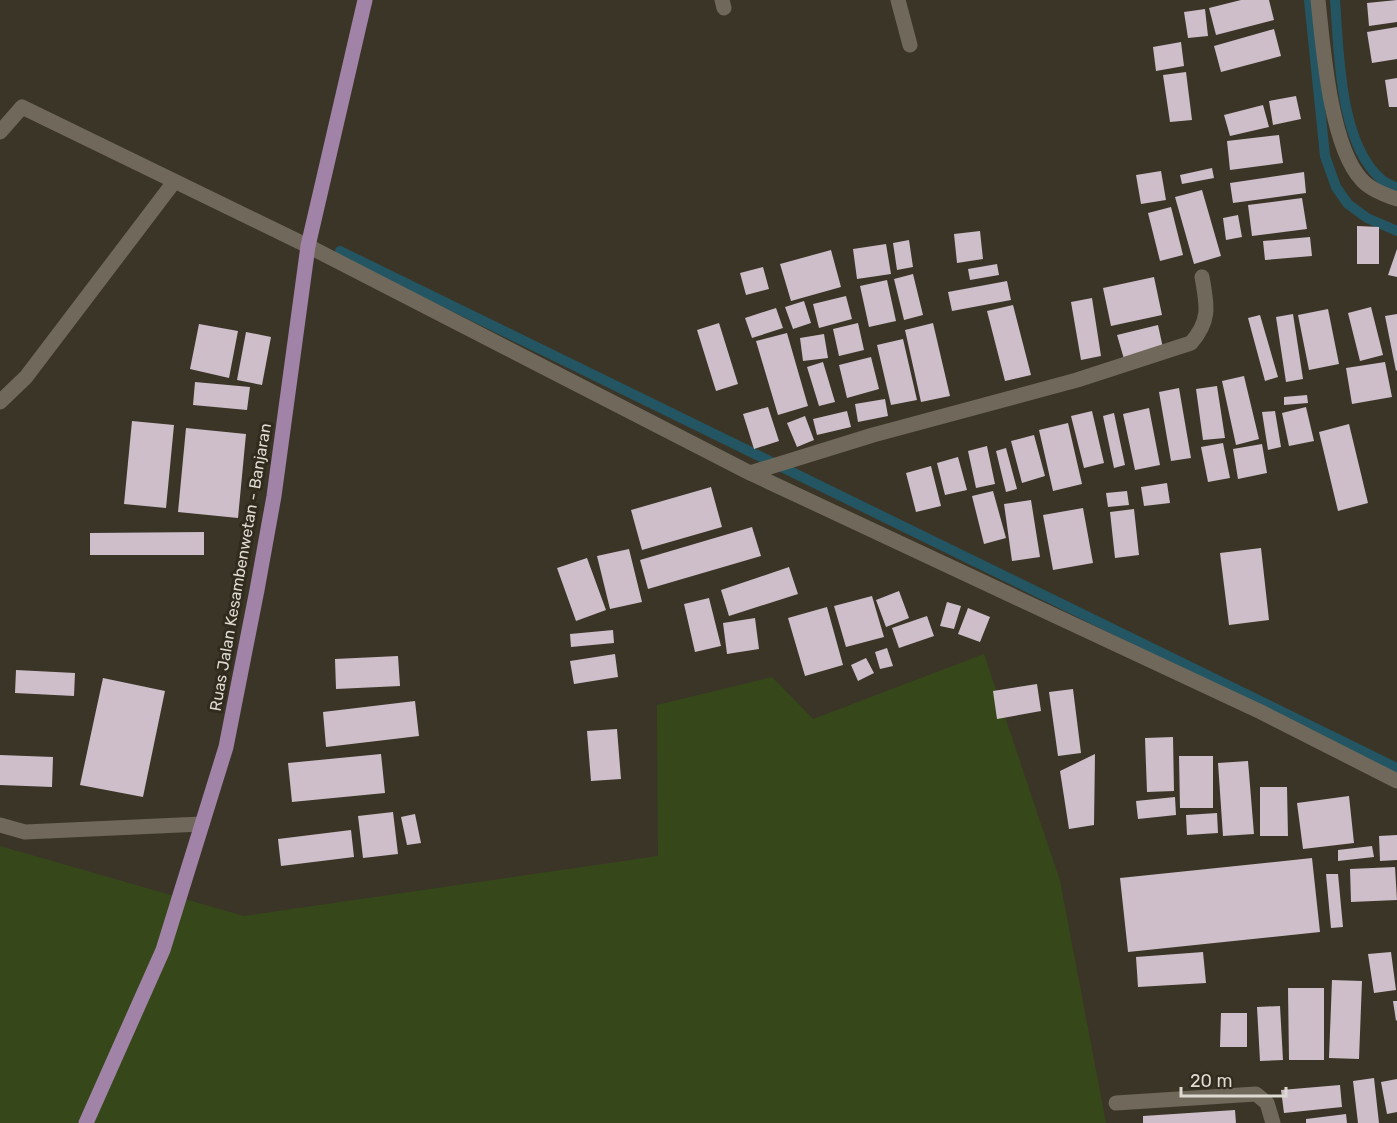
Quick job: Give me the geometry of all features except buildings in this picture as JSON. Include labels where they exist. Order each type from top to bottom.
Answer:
[{"type":"main road","name":"Ruas Jalan Kesambenwetan - Banjaran","points":[[86,1123],[163,950],[226,747],[274,496],[308,246],[365,0]]},
{"type":"street","points":[[898,0],[910,45]]},
{"type":"street","points":[[1318,0],[1325,62],[1336,124],[1346,158],[1362,180],[1384,194],[1397,199]]},
{"type":"street","points":[[0,132],[22,107],[308,246],[750,472],[1250,707],[1397,781]]},
{"type":"street","points":[[0,402],[26,377],[174,182]]},
{"type":"street","points":[[750,472],[873,435],[1077,380],[1191,343],[1202,331],[1208,307],[1202,277]]},
{"type":"street","points":[[0,825],[25,832],[202,824]]},
{"type":"street","points":[[1116,1102],[1256,1094],[1267,1103],[1273,1123]]},
{"type":"green space","points":[[984,654],[1060,881],[1106,1123],[0,1123],[0,846],[244,916],[658,856],[657,705],[772,677],[813,719]]},
{"type":"waterway","points":[[1309,0],[1325,156],[1336,187],[1348,204],[1367,218],[1397,231]]},
{"type":"waterway","points":[[1335,0],[1340,70],[1349,120],[1367,163],[1383,180],[1397,188]]},
{"type":"waterway","points":[[340,251],[1397,768]]}]
